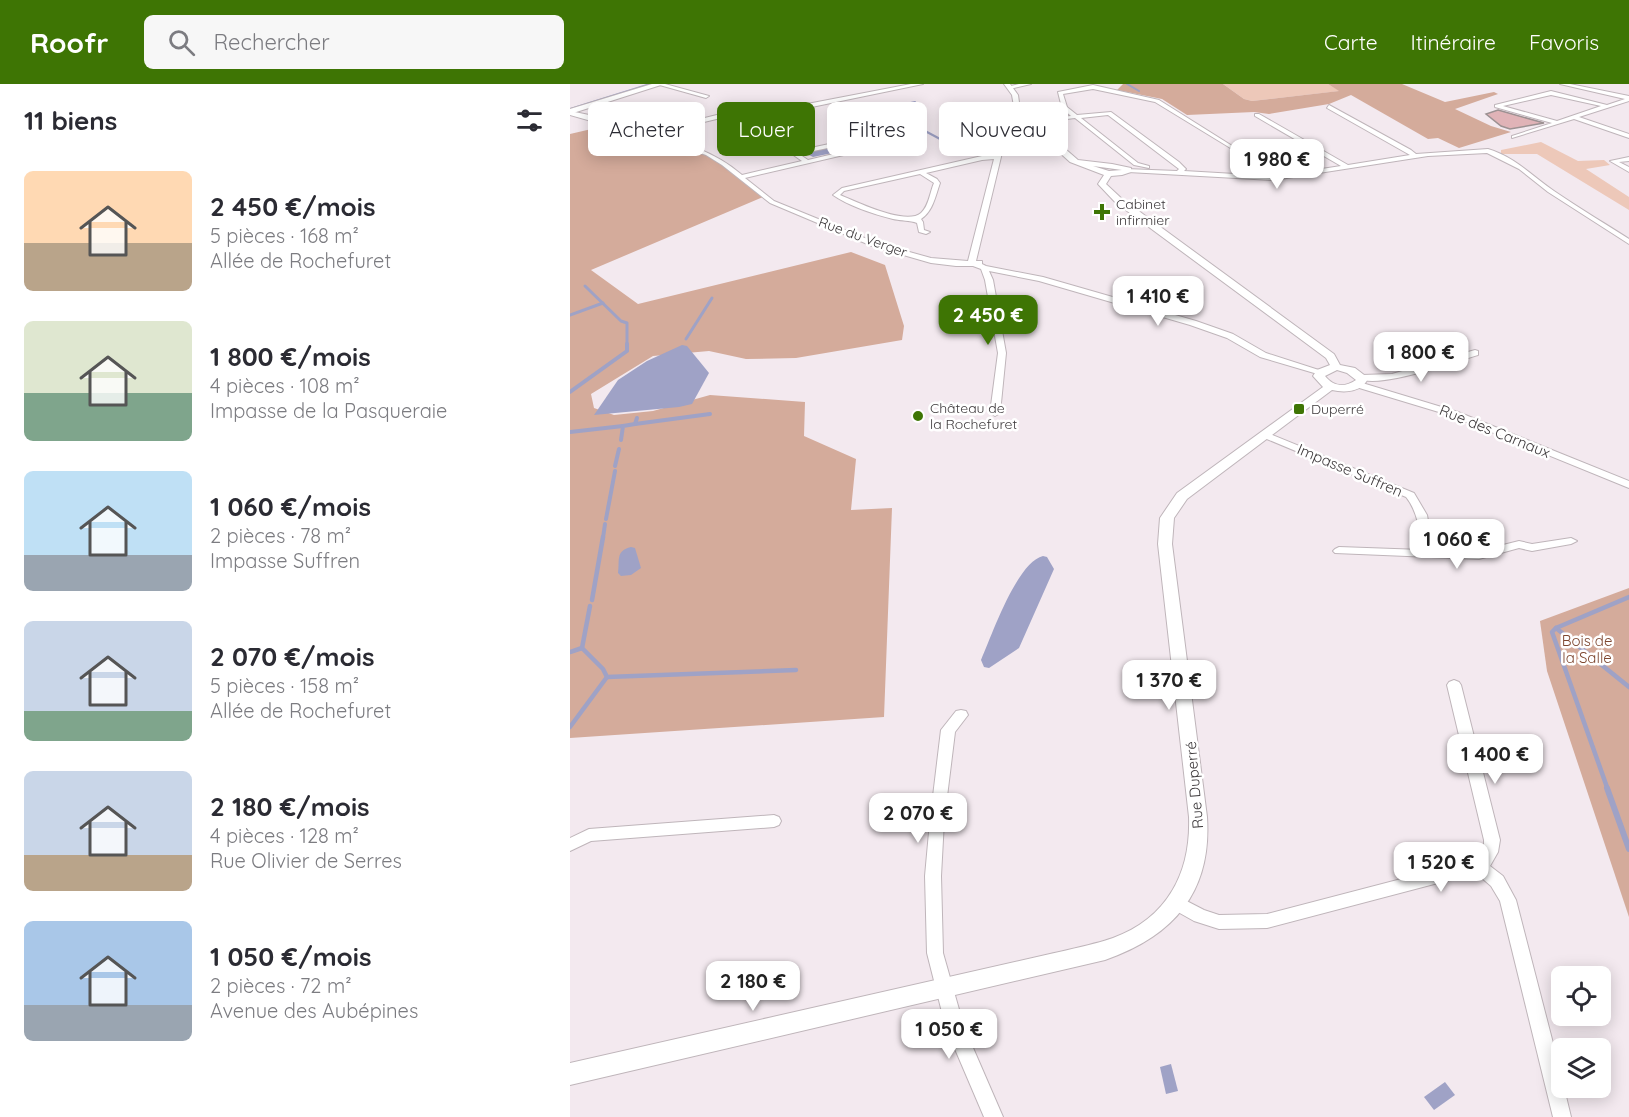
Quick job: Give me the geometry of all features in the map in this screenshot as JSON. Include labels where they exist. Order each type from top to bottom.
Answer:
[{"type":"main road","points":[[570,113],[660,84]]},
{"type":"street","points":[[660,84],[706,96]]},
{"type":"street","points":[[705,120],[729,114],[802,107],[920,84]]},
{"type":"street","points":[[1008,86],[1028,84]]},
{"type":"street","points":[[1563,84],[1629,99]]},
{"type":"street","points":[[1008,86],[1015,94],[1016,102]]},
{"type":"street","points":[[1177,163],[1140,166],[1064,106],[1060,93],[1087,87],[1143,97],[1180,114],[1270,172],[1274,178]]},
{"type":"street","points":[[1555,123],[1497,106],[1551,93],[1606,106]]},
{"type":"street","points":[[1514,137],[1629,99]]},
{"type":"street","points":[[1329,107],[1411,153]]},
{"type":"street","name":"Rue du Verger","points":[[570,113],[588,117]]},
{"type":"street","points":[[1068,117],[1110,114],[1177,163],[1183,169],[1179,172]]},
{"type":"street","points":[[1257,115],[1348,166]]},
{"type":"street","points":[[1573,117],[1629,136]]},
{"type":"street","points":[[742,177],[889,143],[882,138],[875,137],[794,153],[806,161]]},
{"type":"street","points":[[1068,155],[1076,162],[1121,174],[1128,170],[1274,178],[1411,153],[1479,150],[1496,153],[1629,242]]},
{"type":"street","name":"Rue du Verger","points":[[705,154],[742,177],[758,193],[772,202],[893,250],[940,262],[997,269],[1193,323],[1230,336],[1263,355],[1326,379]]},
{"type":"street","points":[[921,172],[937,183],[925,213],[915,219],[900,219],[836,195],[842,189],[982,158],[998,157],[972,260],[982,267],[997,269]]},
{"type":"street","points":[[1629,159],[1613,160],[1629,170]]},
{"type":"street","points":[[1105,170],[1102,184],[1118,200],[1330,356],[1336,367]]},
{"type":"street","points":[[915,219],[920,222],[921,231],[926,232]]},
{"type":"street","points":[[982,267],[1002,353],[995,413]]},
{"type":"street","points":[[1336,367],[1326,379],[1345,388],[1360,381],[1392,377],[1475,354]]},
{"type":"street","points":[[1336,367],[1352,370],[1360,381]]},
{"type":"street","name":"Rue Duperré","points":[[570,1074],[1050,964],[1119,945],[1153,925],[1175,903],[1187,884],[1195,865],[1198,825],[1165,544],[1166,519],[1171,508],[1182,496],[1265,435],[1326,379]]},
{"type":"street","name":"Rue des Carnaux","points":[[1360,381],[1455,414],[1629,485]]},
{"type":"street","name":"Impasse Suffren","points":[[1265,435],[1410,495],[1417,503],[1425,526],[1428,554]]},
{"type":"street","points":[[1339,551],[1479,555],[1519,544],[1532,548],[1571,541]]},
{"type":"street","points":[[1175,903],[1200,916],[1219,922],[1267,921],[1486,862],[1490,856],[1492,840],[1454,685]]},
{"type":"street","points":[[962,715],[948,730],[933,876],[935,954],[955,1028],[994,1117]]},
{"type":"street","points":[[570,844],[589,835],[774,821]]},
{"type":"street","points":[[1478,866],[1497,881],[1508,900],[1562,1117]]},
{"type":"shaded area","points":[[1223,84],[1328,84],[1340,91],[1252,101],[1244,99]]},
{"type":"shaded area","points":[[1541,142],[1578,161],[1604,160],[1610,165],[1586,169],[1629,197],[1629,210],[1537,154],[1501,154],[1501,150]]},
{"type":"green space","points":[[1123,84],[1223,84],[1244,99],[1252,101],[1339,91],[1328,84],[1402,84],[1445,102],[1494,92],[1498,94],[1455,109],[1491,126],[1511,132],[1459,148],[1438,138],[1428,139],[1351,95],[1329,104],[1269,114],[1254,112],[1187,115],[1162,99],[1117,90]]},
{"type":"green space","points":[[588,130],[588,156],[709,155],[763,197],[591,270],[638,304],[851,252],[885,265],[904,326],[902,340],[796,358],[746,359],[709,351],[653,356],[591,394],[594,408],[614,415],[653,411],[710,395],[805,402],[804,436],[856,459],[851,510],[892,508],[884,717],[570,738],[570,134]]},
{"type":"green space","name":"Bois de la Salle","points":[[1629,588],[1629,917],[1547,671],[1540,621]]},
{"type":"water","points":[[827,148],[827,154],[813,157],[811,156],[815,156],[815,151]]},
{"type":"water","points":[[682,345],[687,346],[709,373],[692,404],[594,415],[618,380],[647,361]]},
{"type":"water","points":[[631,547],[635,548],[641,568],[631,575],[621,576],[618,573],[620,554]]},
{"type":"water","points":[[1043,556],[1047,557],[1054,569],[1019,648],[989,668],[984,667],[981,660],[1006,601],[1024,571],[1033,561]]},
{"type":"water","points":[[1171,1064],[1178,1091],[1166,1094],[1160,1067]]},
{"type":"water","points":[[1445,1082],[1455,1095],[1434,1110],[1424,1097]]},
{"type":"building","points":[[1498,110],[1544,123],[1510,129],[1501,126],[1486,114]]},
{"type":"waterway","points":[[570,109],[650,84]]},
{"type":"waterway","points":[[1127,84],[1139,91]]},
{"type":"waterway","points":[[927,132],[939,138]]},
{"type":"waterway","points":[[585,286],[603,303]]},
{"type":"waterway","points":[[686,339],[712,298]]},
{"type":"waterway","points":[[570,315],[603,303]]},
{"type":"waterway","points":[[570,392],[627,351],[627,323],[621,321],[603,303]]},
{"type":"waterway","points":[[635,424],[710,414]]},
{"type":"waterway","points":[[635,424],[637,418]]},
{"type":"waterway","points":[[623,426],[635,424]]},
{"type":"waterway","points":[[570,432],[623,426]]},
{"type":"waterway","points":[[621,440],[623,426]]},
{"type":"waterway","points":[[615,466],[619,449]]},
{"type":"waterway","points":[[606,519],[615,471]]},
{"type":"waterway","points":[[603,538],[605,524]]},
{"type":"waterway","points":[[592,600],[603,537]]},
{"type":"waterway","points":[[1556,628],[1629,597]]},
{"type":"waterway","points":[[582,648],[590,606]]},
{"type":"waterway","points":[[1556,628],[1629,687]]},
{"type":"waterway","points":[[1556,628],[1552,632],[1608,790]]},
{"type":"waterway","points":[[570,652],[582,648]]},
{"type":"waterway","points":[[582,648],[603,669],[607,677]]},
{"type":"waterway","points":[[607,677],[796,670]]},
{"type":"waterway","points":[[570,727],[607,677]]},
{"type":"waterway","points":[[1607,788],[1629,849]]},
{"type":"place","name":"Cabinet infirmier","points":[[1102,212]]},
{"type":"place","name":"Duperré","points":[[1299,409]]},
{"type":"place","name":"Château de la Rochefuret","points":[[918,416]]}]
